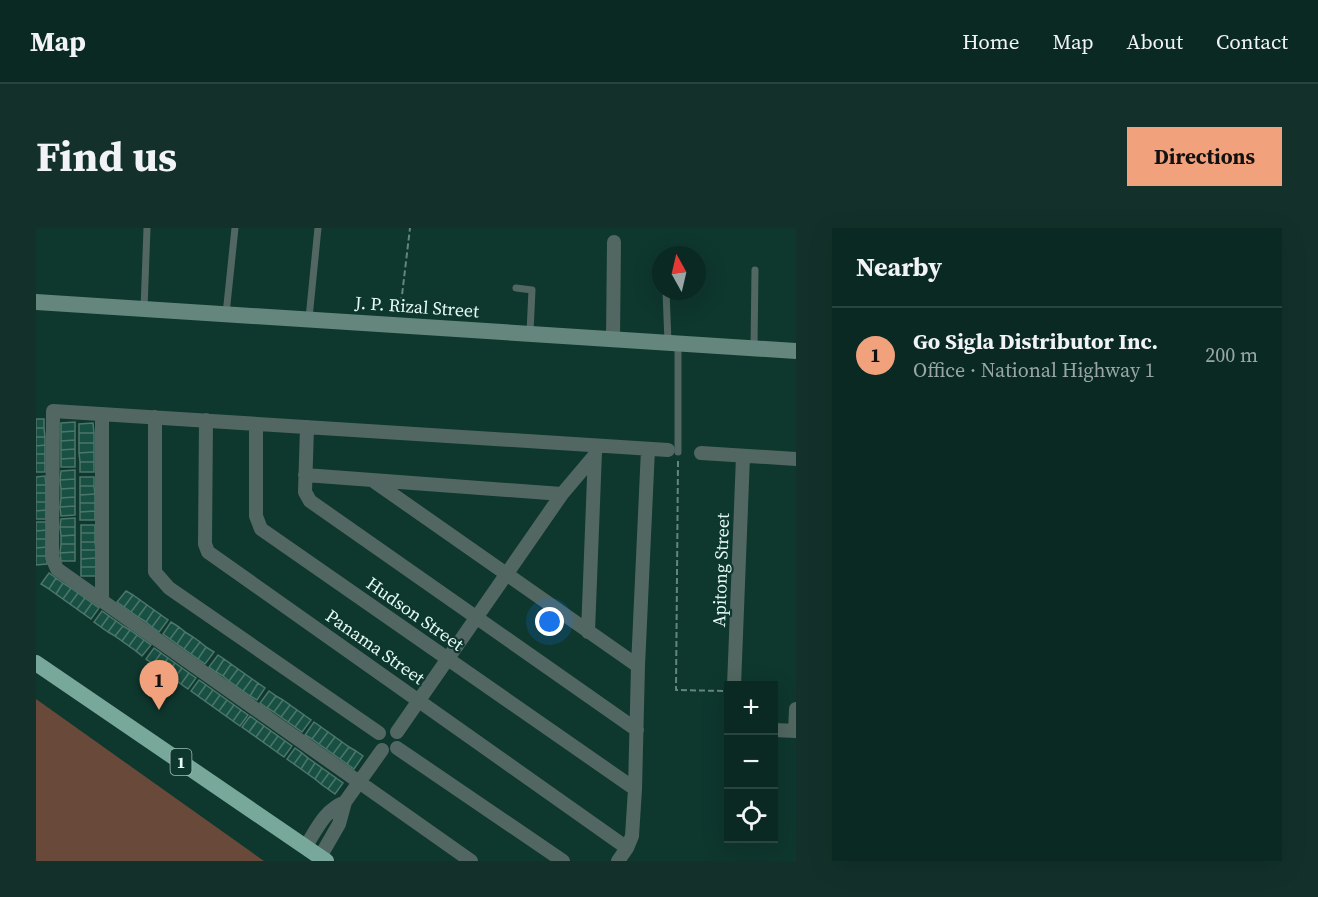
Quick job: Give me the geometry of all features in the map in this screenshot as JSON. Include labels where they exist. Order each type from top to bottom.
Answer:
[{"type":"highway","name":"1","points":[[36,663],[323,859]]},
{"type":"main road","name":"J. P. Rizal Street","points":[[36,302],[796,351]]},
{"type":"street","points":[[613,340],[614,242]]},
{"type":"street","points":[[471,861],[57,569],[52,557],[53,411],[308,427],[595,450],[673,451]]},
{"type":"street","points":[[102,414],[102,600]]},
{"type":"street","points":[[155,417],[155,572],[169,588],[379,733]]},
{"type":"street","name":"Panama Street","points":[[206,420],[205,544],[208,552],[627,848]]},
{"type":"street","name":"Hudson Street","points":[[256,424],[256,516],[261,529],[635,789]]},
{"type":"street","points":[[308,427],[305,492],[310,501],[637,730]]},
{"type":"street","points":[[618,861],[632,836],[648,449]]},
{"type":"street","points":[[397,732],[595,450]]},
{"type":"street","points":[[588,632],[595,450]]},
{"type":"street","points":[[701,453],[796,459]]},
{"type":"street","name":"Apitong Street","points":[[734,681],[744,456]]},
{"type":"street","points":[[305,475],[562,494]]},
{"type":"street","points":[[372,480],[638,666]]},
{"type":"street","points":[[778,730],[796,731],[796,710]]},
{"type":"street","points":[[384,729],[397,732],[400,737],[397,748],[393,751],[382,750],[378,746],[376,739],[384,729]]},
{"type":"street","points":[[397,748],[562,861]]},
{"type":"street","points":[[323,859],[339,824],[345,802],[382,750]]},
{"type":"street","points":[[306,846],[326,814],[333,807],[345,802]]},
{"type":"lane","points":[[144,309],[147,228]]},
{"type":"lane","points":[[226,314],[235,228]]},
{"type":"lane","points":[[309,320],[318,228]]},
{"type":"lane","points":[[754,348],[755,270]]},
{"type":"lane","points":[[516,288],[531,291],[530,335]]},
{"type":"lane","points":[[667,300],[673,343],[673,451]]},
{"type":"path","points":[[399,326],[410,228]]},
{"type":"path","points":[[673,451],[676,690],[724,692]]},
{"type":"shaded area","points":[[36,699],[264,861],[36,861]]},
{"type":"building","points":[[36,419],[44,419],[44,428],[36,428]]},
{"type":"building","points":[[75,422],[75,431],[61,432],[61,423]]},
{"type":"building","points":[[93,423],[94,433],[79,433],[79,424]]},
{"type":"building","points":[[36,428],[44,428],[45,437],[36,437]]},
{"type":"building","points":[[75,431],[75,440],[61,441],[61,432]]},
{"type":"building","points":[[79,433],[94,433],[94,443],[79,443]]},
{"type":"building","points":[[36,437],[45,437],[45,445],[36,446]]},
{"type":"building","points":[[75,440],[75,449],[61,450],[61,441]]},
{"type":"building","points":[[79,443],[94,443],[94,452],[79,453]]},
{"type":"building","points":[[45,445],[45,454],[36,454],[36,446]]},
{"type":"building","points":[[75,449],[75,458],[61,459],[61,450]]},
{"type":"building","points":[[94,452],[94,462],[80,462],[79,453]]},
{"type":"building","points":[[36,454],[45,454],[45,463],[36,463]]},
{"type":"building","points":[[75,458],[75,467],[61,467],[61,459]]},
{"type":"building","points":[[80,462],[94,462],[94,472],[80,472]]},
{"type":"building","points":[[36,463],[45,463],[45,472],[36,472]]},
{"type":"building","points":[[75,470],[75,479],[60,480],[61,471]]},
{"type":"building","points":[[45,476],[46,485],[36,485],[36,477]]},
{"type":"building","points":[[80,477],[94,477],[94,486],[80,486]]},
{"type":"building","points":[[75,479],[75,488],[61,489],[60,480]]},
{"type":"building","points":[[36,485],[46,485],[46,493],[36,493]]},
{"type":"building","points":[[80,486],[94,486],[95,494],[80,495]]},
{"type":"building","points":[[75,488],[75,497],[61,498],[61,489]]},
{"type":"building","points":[[36,493],[46,493],[46,502],[36,502]]},
{"type":"building","points":[[95,494],[95,503],[80,503],[80,495]]},
{"type":"building","points":[[75,497],[75,506],[60,507],[61,498]]},
{"type":"building","points":[[36,502],[46,502],[46,510],[36,511]]},
{"type":"building","points":[[80,503],[95,503],[95,511],[80,512]]},
{"type":"building","points":[[75,506],[75,515],[61,516],[60,507]]},
{"type":"building","points":[[46,510],[46,519],[36,519],[36,511]]},
{"type":"building","points":[[95,511],[95,520],[80,520],[80,512]]},
{"type":"building","points":[[75,518],[75,527],[60,527],[61,519]]},
{"type":"building","points":[[36,522],[46,522],[47,530],[36,531]]},
{"type":"building","points":[[81,525],[95,525],[95,533],[81,533]]},
{"type":"building","points":[[60,527],[75,527],[75,535],[61,536]]},
{"type":"building","points":[[47,530],[47,539],[36,539],[36,531]]},
{"type":"building","points":[[81,533],[95,533],[95,542],[81,542]]},
{"type":"building","points":[[75,535],[75,544],[61,544],[61,536]]},
{"type":"building","points":[[36,539],[47,539],[47,547],[36,548]]},
{"type":"building","points":[[81,542],[95,542],[96,550],[81,550]]},
{"type":"building","points":[[61,544],[75,544],[75,552],[60,553]]},
{"type":"building","points":[[47,547],[47,556],[36,556],[36,548]]},
{"type":"building","points":[[81,550],[96,550],[96,558],[81,559]]},
{"type":"building","points":[[75,552],[75,561],[61,561],[60,553]]},
{"type":"building","points":[[36,556],[47,556],[47,564],[36,565]]},
{"type":"building","points":[[96,558],[96,567],[81,567],[81,559]]},
{"type":"building","points":[[81,567],[96,567],[96,576],[81,576]]},
{"type":"building","points":[[49,573],[56,578],[49,589],[41,584]]},
{"type":"building","points":[[56,578],[63,583],[56,594],[49,589]]},
{"type":"building","points":[[63,583],[71,588],[63,599],[56,594]]},
{"type":"building","points":[[71,588],[78,593],[70,604],[63,599]]},
{"type":"building","points":[[126,591],[133,595],[124,607],[117,602]]},
{"type":"building","points":[[78,593],[85,598],[77,609],[70,604]]},
{"type":"building","points":[[133,595],[140,600],[131,612],[124,607]]},
{"type":"building","points":[[85,598],[92,603],[84,614],[77,609]]},
{"type":"building","points":[[140,600],[147,605],[138,617],[131,612]]},
{"type":"building","points":[[92,603],[99,608],[91,619],[84,614]]},
{"type":"building","points":[[147,605],[154,610],[146,622],[138,617]]},
{"type":"building","points":[[154,610],[161,615],[152,627],[146,622]]},
{"type":"building","points":[[102,611],[109,616],[101,627],[94,622]]},
{"type":"building","points":[[161,615],[168,620],[159,632],[152,627]]},
{"type":"building","points":[[109,616],[116,621],[108,632],[101,627]]},
{"type":"building","points":[[116,621],[123,626],[115,636],[108,632]]},
{"type":"building","points":[[171,622],[179,627],[170,639],[163,634]]},
{"type":"building","points":[[123,626],[130,630],[122,641],[115,636]]},
{"type":"building","points":[[179,627],[185,632],[177,644],[170,639]]},
{"type":"building","points":[[130,630],[137,635],[129,646],[122,641]]},
{"type":"building","points":[[185,632],[193,637],[184,649],[177,644]]},
{"type":"building","points":[[137,635],[144,640],[136,651],[129,646]]},
{"type":"building","points":[[193,637],[200,642],[191,654],[184,649]]},
{"type":"building","points":[[144,640],[151,645],[142,656],[136,651]]},
{"type":"building","points":[[200,642],[206,647],[198,659],[191,654]]},
{"type":"building","points":[[206,647],[214,652],[205,664],[198,659]]},
{"type":"building","points":[[154,648],[161,653],[153,664],[146,659]]},
{"type":"building","points":[[161,653],[168,658],[160,669],[153,664]]},
{"type":"building","points":[[218,655],[224,659],[216,672],[209,667]]},
{"type":"building","points":[[168,658],[175,663],[167,674],[160,669]]},
{"type":"building","points":[[224,659],[231,664],[223,676],[216,672]]},
{"type":"building","points":[[175,663],[182,668],[174,679],[167,674]]},
{"type":"building","points":[[231,664],[238,669],[229,681],[223,676]]},
{"type":"building","points":[[182,668],[189,673],[181,684],[174,679]]},
{"type":"building","points":[[238,669],[245,674],[236,686],[229,681]]},
{"type":"building","points":[[189,673],[196,678],[188,689],[181,684]]},
{"type":"building","points":[[245,674],[252,679],[243,691],[236,686]]},
{"type":"building","points":[[252,679],[258,683],[250,696],[243,691]]},
{"type":"building","points":[[199,680],[206,685],[198,696],[191,691]]},
{"type":"building","points":[[258,683],[265,688],[257,700],[250,696]]},
{"type":"building","points":[[206,685],[213,690],[205,701],[198,696]]},
{"type":"building","points":[[213,690],[220,695],[212,706],[205,701]]},
{"type":"building","points":[[269,691],[276,696],[267,708],[260,703]]},
{"type":"building","points":[[220,695],[227,700],[219,711],[212,706]]},
{"type":"building","points":[[276,696],[283,700],[274,712],[267,708]]},
{"type":"building","points":[[227,700],[234,705],[226,716],[219,711]]},
{"type":"building","points":[[283,700],[290,705],[281,717],[274,712]]},
{"type":"building","points":[[234,705],[241,710],[233,721],[226,716]]},
{"type":"building","points":[[290,705],[297,710],[288,722],[281,717]]},
{"type":"building","points":[[241,710],[248,715],[240,726],[233,721]]},
{"type":"building","points":[[297,710],[304,715],[295,727],[288,722]]},
{"type":"building","points":[[304,715],[311,720],[302,732],[295,727]]},
{"type":"building","points":[[250,716],[257,721],[249,732],[242,727]]},
{"type":"building","points":[[257,721],[264,726],[256,737],[249,732]]},
{"type":"building","points":[[314,722],[321,727],[312,739],[305,735]]},
{"type":"building","points":[[264,726],[271,731],[263,742],[256,737]]},
{"type":"building","points":[[321,727],[328,732],[319,744],[312,739]]},
{"type":"building","points":[[271,731],[278,736],[270,747],[263,742]]},
{"type":"building","points":[[328,732],[335,737],[326,749],[319,744]]},
{"type":"building","points":[[278,736],[285,741],[277,752],[270,747]]},
{"type":"building","points":[[335,737],[342,742],[333,754],[326,749]]},
{"type":"building","points":[[285,741],[292,746],[284,757],[277,752]]},
{"type":"building","points":[[342,742],[349,747],[340,759],[333,754]]},
{"type":"building","points":[[349,747],[356,751],[347,764],[340,759]]},
{"type":"building","points":[[295,748],[302,753],[294,764],[287,759]]},
{"type":"building","points":[[356,751],[363,756],[354,769],[347,764]]},
{"type":"building","points":[[302,753],[308,758],[301,769],[294,764]]},
{"type":"building","points":[[308,758],[315,763],[308,774],[301,769]]},
{"type":"building","points":[[315,763],[322,768],[315,779],[308,774]]},
{"type":"building","points":[[322,768],[329,773],[321,784],[315,779]]},
{"type":"building","points":[[329,773],[336,778],[328,789],[321,784]]},
{"type":"building","points":[[336,778],[343,783],[335,794],[328,789]]},
{"type":"place","name":"Go Sigla Distributor Inc.","points":[[159,710]]}]
